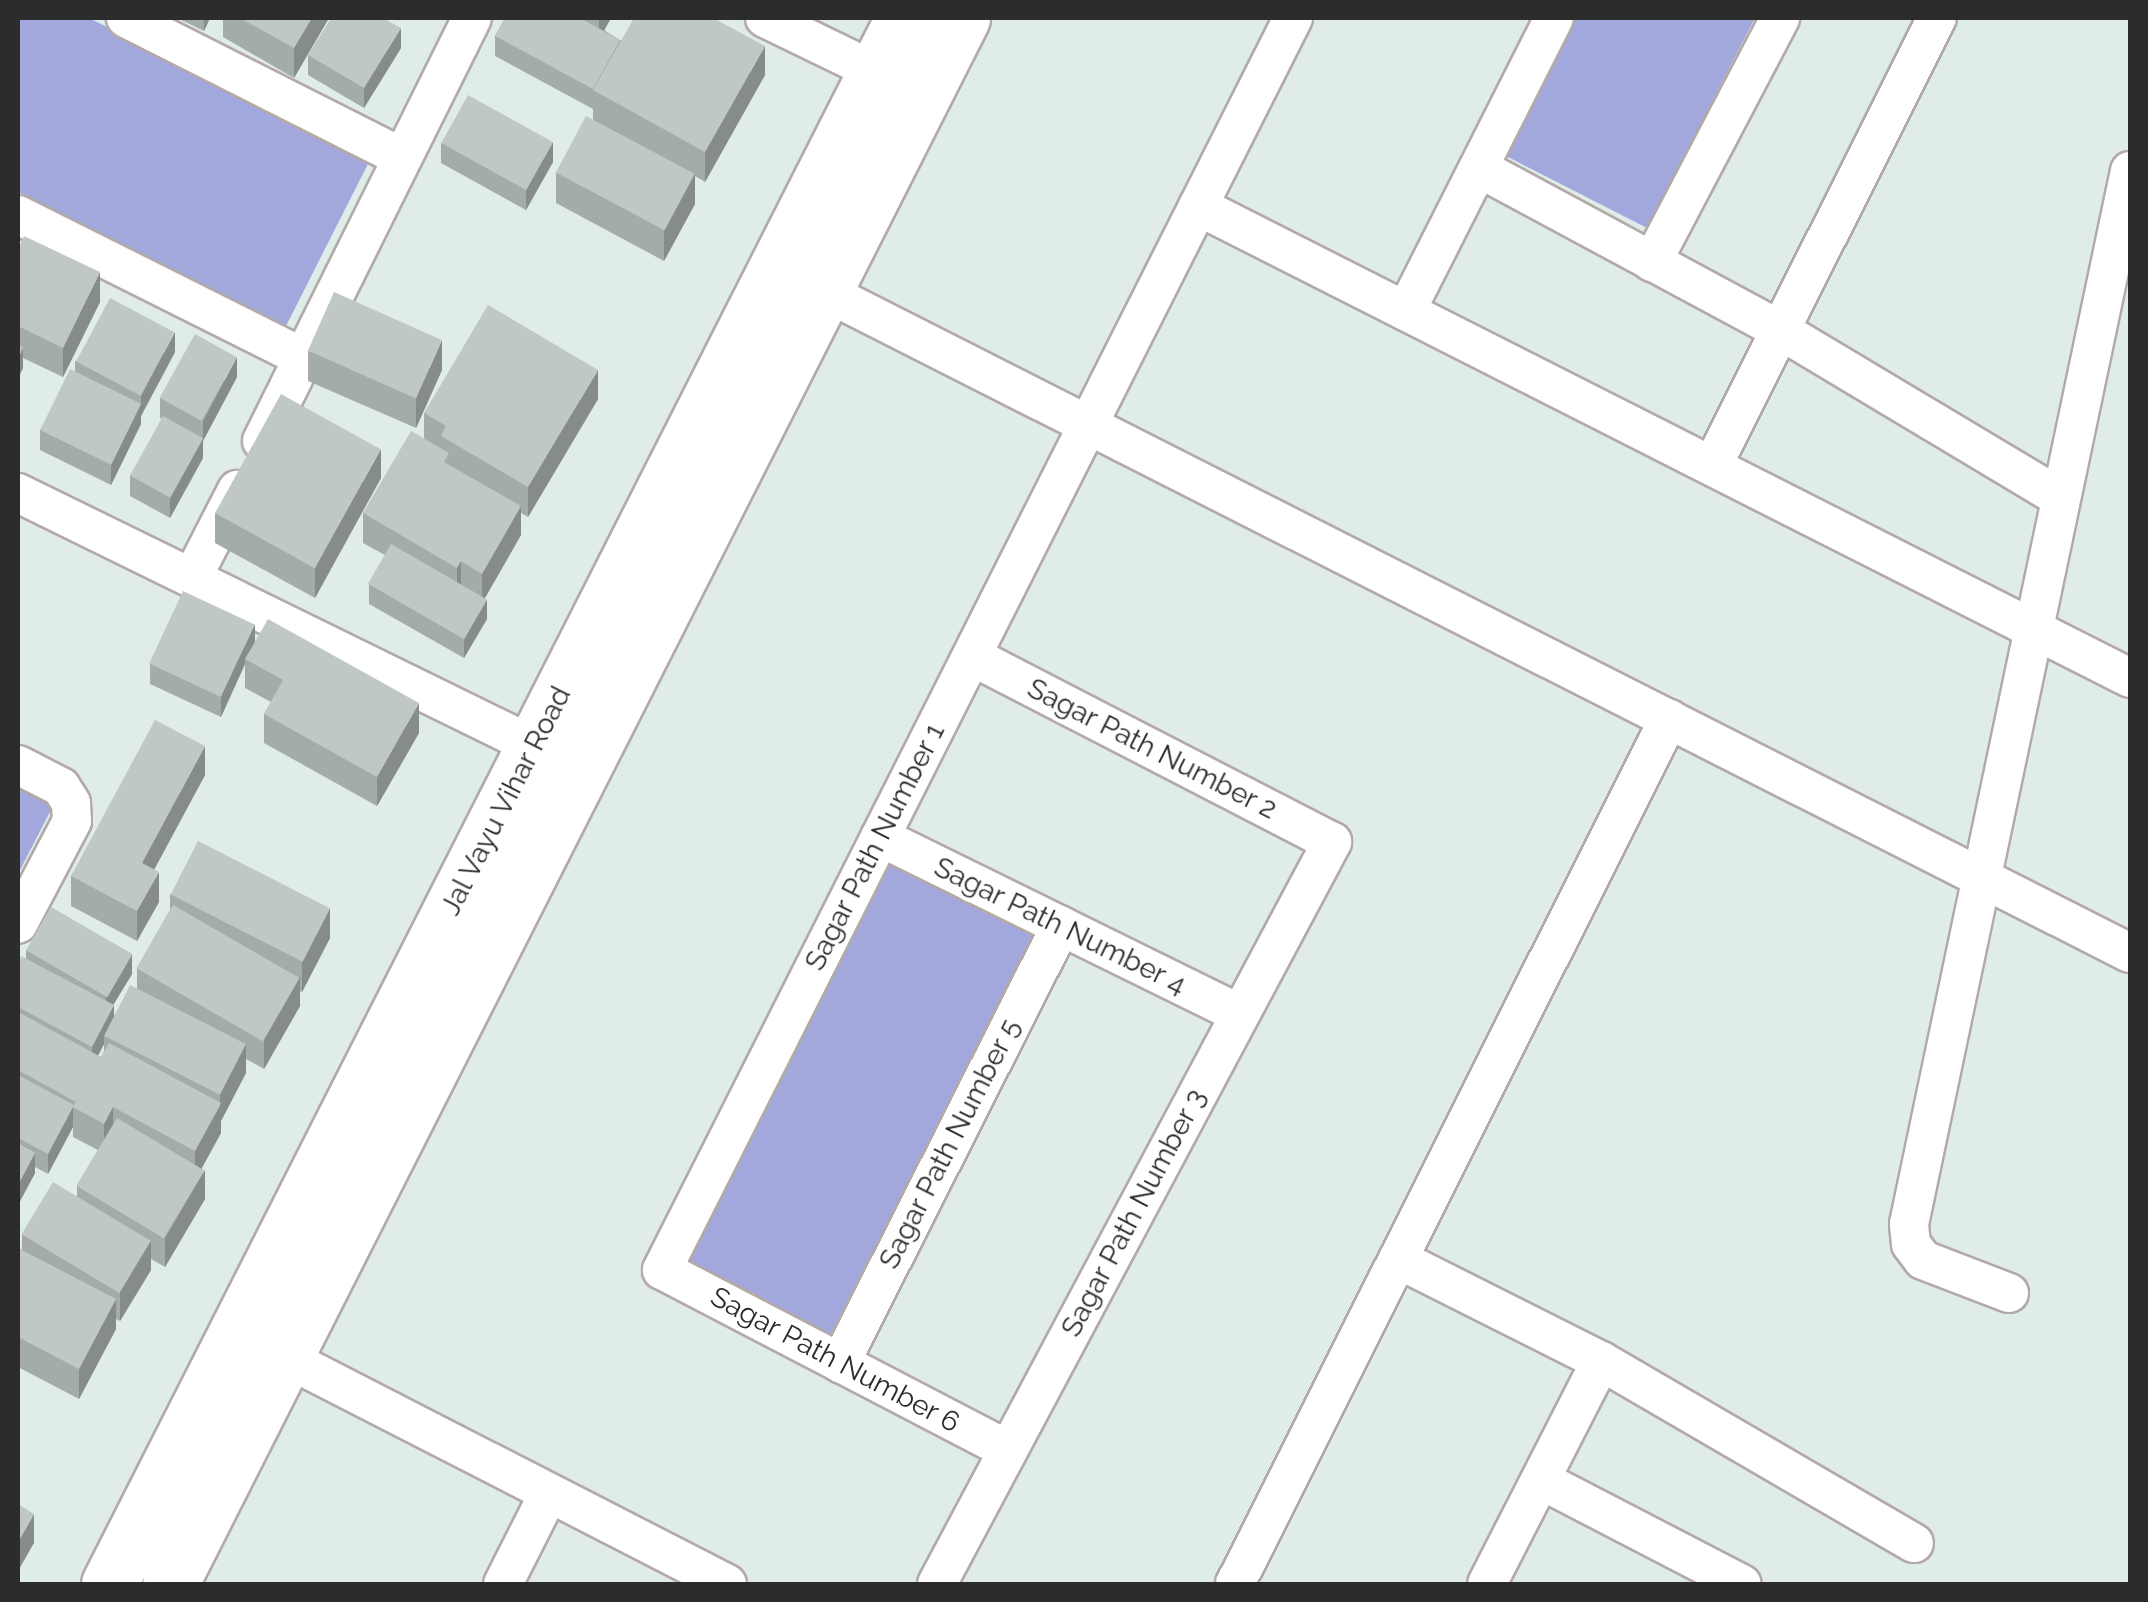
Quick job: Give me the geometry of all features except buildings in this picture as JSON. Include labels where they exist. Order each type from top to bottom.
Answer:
[{"type":"street","points":[[126,18],[401,157]]},
{"type":"street","points":[[192,578],[472,18]]},
{"type":"street","points":[[766,18],[876,72]]},
{"type":"street","name":"Jal Vayu Vihar Road","points":[[108,1584],[259,1344],[800,279],[876,72],[903,18]]},
{"type":"street","name":"Jal Vayu Vihar Road","points":[[170,1584],[259,1344],[534,746],[800,279],[962,18]]},
{"type":"street","name":"Sagar Path Number 1","points":[[662,1270],[1293,18]]},
{"type":"street","points":[[1406,311],[1554,18]]},
{"type":"street","points":[[1652,262],[1780,18]]},
{"type":"street","points":[[1712,466],[1936,18]]},
{"type":"street","points":[[1479,168],[1780,330],[2061,498]]},
{"type":"street","points":[[2010,1293],[1923,1260],[1910,1244],[1909,1224],[2130,171]]},
{"type":"street","points":[[1198,206],[2130,678]]},
{"type":"street","points":[[18,215],[303,358]]},
{"type":"street","points":[[800,279],[2130,953]]},
{"type":"street","points":[[18,493],[534,746]]},
{"type":"street","name":"Sagar Path Number 2","points":[[972,656],[1332,842]]},
{"type":"street","points":[[1235,1584],[1668,719]]},
{"type":"street","points":[[18,765],[61,787],[72,802],[72,821],[18,924]]},
{"type":"street","name":"Sagar Path Number 4","points":[[880,837],[1240,1014]]},
{"type":"street","name":"Sagar Path Number 3","points":[[937,1584],[1332,842]]},
{"type":"street","name":"Sagar Path Number 5","points":[[840,1363],[1061,926]]},
{"type":"street","points":[[1398,1259],[1601,1361],[1914,1543]]},
{"type":"street","name":"Sagar Path Number 6","points":[[662,1270],[1008,1450]]},
{"type":"street","points":[[259,1344],[727,1584]]},
{"type":"street","points":[[1487,1584],[1601,1361]]},
{"type":"street","points":[[1541,1480],[1742,1584]]},
{"type":"street","points":[[503,1584],[549,1493]]},
{"type":"shaded area","points":[[18,18],[89,18],[371,158],[286,326],[18,192]]},
{"type":"shaded area","points":[[1575,18],[1755,18],[1647,228],[1504,155]]},
{"type":"shaded area","points":[[18,788],[53,806],[18,874]]},
{"type":"shaded area","points":[[887,859],[1039,937],[835,1338],[683,1260]]}]
